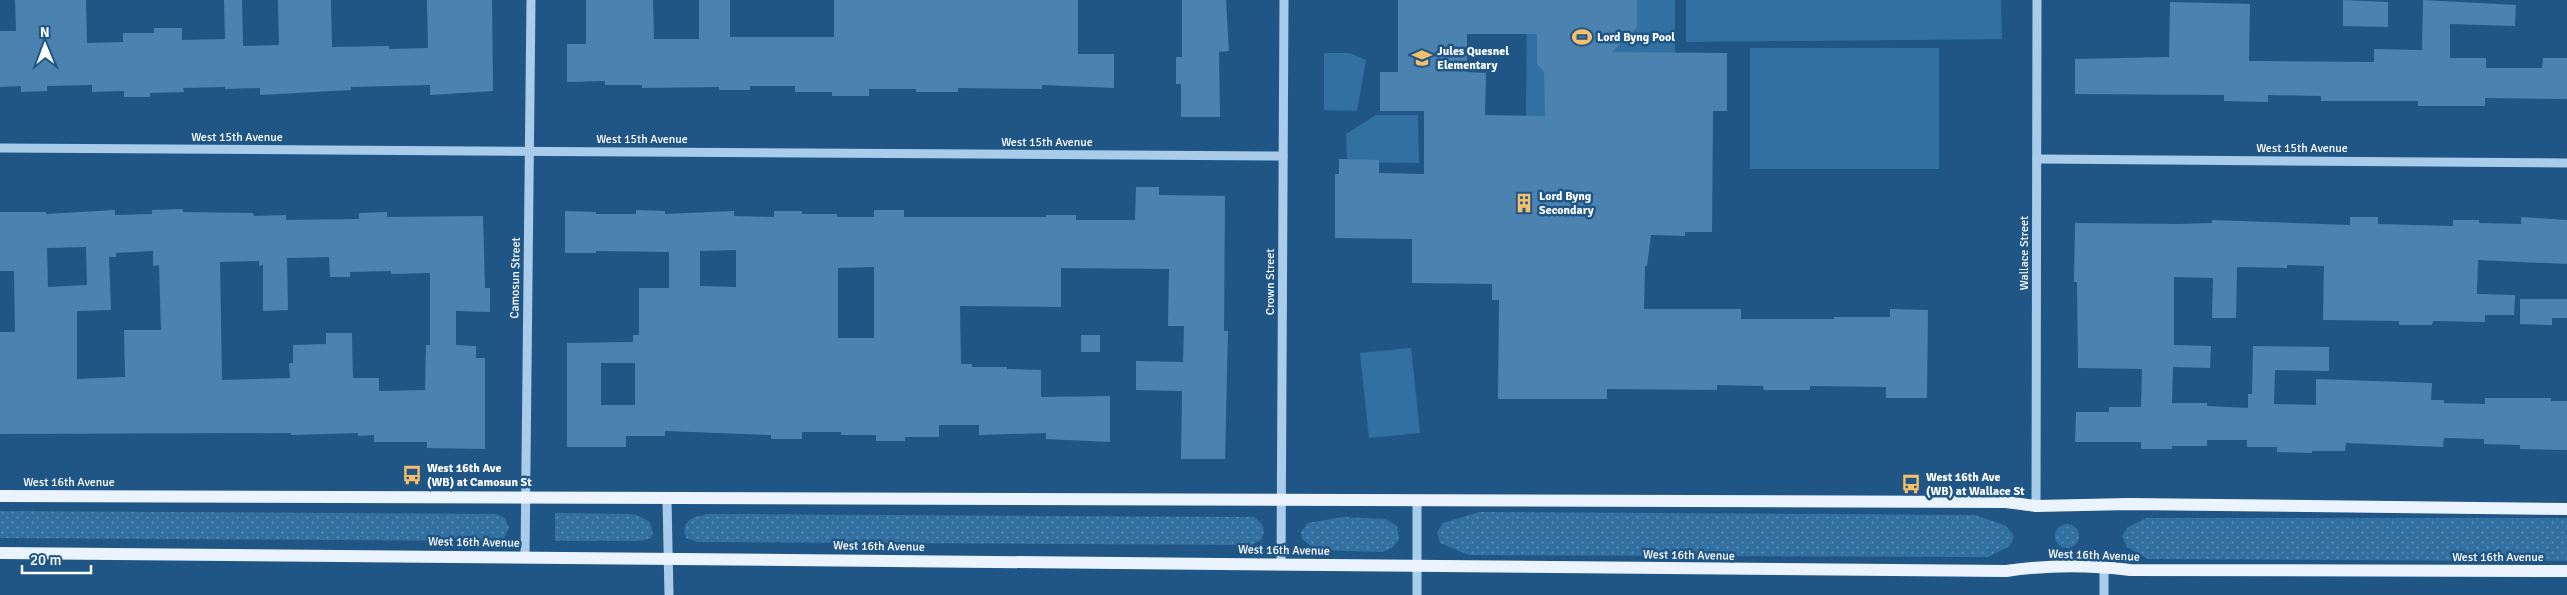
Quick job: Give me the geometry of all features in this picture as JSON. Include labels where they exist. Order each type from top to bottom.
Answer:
[{"type":"main road","name":"West 16th Avenue","points":[[0,496],[1986,502],[2036,506],[2129,504],[2567,509]]},
{"type":"main road","name":"West 16th Avenue","points":[[0,553],[2006,571],[2036,567],[2104,567],[2140,570],[2567,571]]},
{"type":"street","name":"Camosun Street","points":[[525,557],[531,0]]},
{"type":"street","name":"Crown Street","points":[[1281,564],[1284,0]]},
{"type":"street","name":"Wallace Street","points":[[2036,506],[2038,0]]},
{"type":"street","name":"West 15th Avenue","points":[[0,148],[1284,156]]},
{"type":"street","name":"West 15th Avenue","points":[[2037,159],[2567,163]]},
{"type":"street","points":[[667,499],[669,595]]},
{"type":"street","points":[[1417,500],[1417,595]]},
{"type":"street","points":[[2104,567],[2104,595]]},
{"type":"shaded area","name":"Lord Byng Pool","points":[[1527,0],[1675,0],[1675,117],[1526,116]]},
{"type":"shaded area","points":[[1686,0],[2001,0],[2002,39],[1686,42]]},
{"type":"shaded area","points":[[1750,48],[1939,48],[1939,169],[1750,169]]},
{"type":"shaded area","points":[[1324,53],[1350,53],[1366,60],[1357,111],[1324,110]]},
{"type":"shaded area","points":[[1376,115],[1418,115],[1419,163],[1347,162],[1346,134]]},
{"type":"shaded area","points":[[1411,348],[1420,433],[1369,438],[1360,353]]},
{"type":"shaded area","points":[[0,511],[496,514],[505,518],[509,528],[504,538],[492,541],[0,538]]},
{"type":"shaded area","points":[[1479,512],[1976,515],[2006,526],[2014,536],[2010,546],[1988,557],[1469,555],[1440,543],[1437,532],[1443,523]]},
{"type":"shaded area","points":[[555,513],[637,515],[650,522],[653,534],[651,538],[641,541],[555,541]]},
{"type":"shaded area","points":[[708,514],[1253,517],[1262,524],[1264,533],[1261,540],[1251,545],[698,542],[686,538],[686,523],[697,516]]},
{"type":"shaded area","points":[[1343,517],[1385,519],[1397,526],[1399,539],[1392,548],[1382,552],[1316,550],[1302,539],[1301,532],[1308,523]]},
{"type":"shaded area","points":[[2146,518],[2567,518],[2567,561],[2148,559],[2127,547],[2122,536],[2127,528]]},
{"type":"shaded area","points":[[2067,524],[2076,527],[2079,536],[2076,545],[2067,548],[2058,545],[2055,536],[2058,527]]},
{"type":"building","points":[[15,0],[86,0],[87,43],[123,42],[123,33],[154,33],[154,28],[182,28],[182,40],[225,39],[224,0],[242,0],[243,46],[279,45],[278,0],[331,0],[332,47],[389,46],[389,49],[428,48],[427,0],[492,0],[493,91],[430,95],[430,85],[351,87],[351,90],[260,95],[260,88],[225,89],[225,87],[183,88],[184,92],[150,93],[150,97],[124,97],[124,91],[92,92],[92,85],[47,86],[47,91],[21,92],[21,86],[0,87],[0,31],[16,31]]},
{"type":"building","points":[[586,0],[653,0],[654,39],[699,39],[699,0],[730,0],[730,37],[834,37],[834,0],[1078,0],[1078,54],[1114,54],[1114,88],[1042,85],[1042,89],[958,88],[958,92],[916,92],[916,89],[869,89],[869,96],[832,96],[832,92],[795,92],[795,86],[750,86],[750,90],[719,90],[719,87],[642,88],[642,85],[605,85],[605,81],[567,82],[567,44],[586,44]]},
{"type":"building","points":[[1182,0],[1226,0],[1229,51],[1219,52],[1220,117],[1181,117],[1181,84],[1176,84],[1176,57],[1182,57]]},
{"type":"building","name":"Lord Byng Secondary","points":[[1398,0],[1637,0],[1637,27],[1612,52],[1727,53],[1727,111],[1713,111],[1712,232],[1685,232],[1685,236],[1651,235],[1647,266],[1645,266],[1644,309],[1741,309],[1741,319],[1890,317],[1890,309],[1928,310],[1927,398],[1886,398],[1886,387],[1810,386],[1810,390],[1764,390],[1763,386],[1717,385],[1717,390],[1607,389],[1607,399],[1498,399],[1499,300],[1492,300],[1492,284],[1412,283],[1412,239],[1335,238],[1335,174],[1339,174],[1339,159],[1379,160],[1379,173],[1424,174],[1424,111],[1380,111],[1380,72],[1398,72]],"holes":[[[1467,34],[1537,34],[1537,64],[1544,72],[1545,116],[1485,115],[1486,73],[1467,72]]]},
{"type":"building","points":[[2343,0],[2388,2],[2388,27],[2343,26]]},
{"type":"building","points":[[2423,0],[2516,5],[2515,26],[2450,24],[2450,58],[2486,58],[2486,68],[2542,68],[2543,58],[2567,58],[2567,99],[2485,98],[2485,106],[2418,106],[2418,101],[2321,101],[2321,96],[2268,95],[2268,102],[2224,101],[2224,95],[2075,94],[2075,59],[2169,57],[2170,2],[2250,4],[2249,61],[2374,62],[2374,49],[2422,50]]},
{"type":"building","points":[[1136,187],[1159,187],[1159,195],[1225,196],[1224,331],[1228,331],[1225,459],[1181,459],[1182,391],[1136,390],[1136,361],[1183,362],[1184,326],[1168,326],[1169,269],[1061,268],[1061,307],[960,306],[961,364],[972,364],[972,367],[1007,367],[1007,369],[1041,370],[1041,397],[1110,396],[1110,442],[1046,439],[1046,433],[979,435],[979,425],[939,425],[939,437],[905,437],[905,441],[876,441],[876,435],[841,435],[841,432],[802,432],[802,439],[771,439],[771,435],[665,431],[665,436],[626,436],[626,447],[567,447],[567,343],[633,342],[633,335],[639,335],[639,288],[669,288],[669,252],[596,251],[596,253],[565,253],[565,211],[596,212],[596,214],[636,214],[636,210],[665,211],[665,214],[734,211],[734,216],[774,217],[774,211],[802,211],[802,214],[837,214],[837,217],[874,217],[874,210],[904,210],[904,217],[1046,217],[1046,215],[1076,215],[1076,220],[1135,220]],"holes":[[[736,250],[736,287],[700,286],[700,251]],[[874,267],[874,338],[838,338],[838,268]],[[601,363],[635,363],[635,405],[601,405]]]},
{"type":"building","points":[[183,209],[183,212],[253,213],[254,216],[286,215],[286,220],[359,219],[359,213],[387,212],[387,217],[483,216],[485,288],[490,288],[490,312],[456,311],[456,345],[476,346],[476,358],[485,358],[485,449],[427,448],[427,442],[374,442],[374,435],[358,436],[358,433],[291,435],[291,433],[0,434],[0,332],[15,332],[14,271],[0,271],[0,212],[46,212],[46,214],[115,210],[115,215],[152,214],[152,210]],"holes":[[[86,247],[87,285],[48,287],[47,248]],[[153,251],[153,266],[159,265],[161,330],[124,330],[125,377],[77,379],[77,311],[111,310],[109,257],[116,257],[116,253]],[[329,257],[330,277],[350,277],[350,272],[391,271],[391,274],[430,273],[430,345],[426,345],[425,390],[379,391],[379,378],[353,378],[352,333],[326,333],[326,344],[293,345],[293,363],[289,363],[290,378],[222,380],[220,262],[259,261],[259,266],[263,265],[263,311],[288,310],[287,258]]]},
{"type":"building","points":[[2350,217],[2378,217],[2378,224],[2453,226],[2453,220],[2479,220],[2479,223],[2521,224],[2521,217],[2567,220],[2567,264],[2478,260],[2477,294],[2515,295],[2514,315],[2485,315],[2485,322],[2433,321],[2432,325],[2399,325],[2399,321],[2323,320],[2324,266],[2287,265],[2287,268],[2237,267],[2236,318],[2212,318],[2213,278],[2174,277],[2174,345],[2211,346],[2210,368],[2173,367],[2172,403],[2207,403],[2207,406],[2248,408],[2248,394],[2252,394],[2253,346],[2329,347],[2329,371],[2275,370],[2274,404],[2316,405],[2316,379],[2432,383],[2431,400],[2444,400],[2444,403],[2485,404],[2485,398],[2551,398],[2551,401],[2567,401],[2567,450],[2520,449],[2520,445],[2484,444],[2484,439],[2444,438],[2443,447],[2346,443],[2345,451],[2312,451],[2312,453],[2277,452],[2277,447],[2247,447],[2247,440],[2207,440],[2207,446],[2172,446],[2172,449],[2141,449],[2141,442],[2075,442],[2076,412],[2109,412],[2109,407],[2141,407],[2142,369],[2078,368],[2077,282],[2074,282],[2075,223],[2178,224],[2212,223],[2212,220],[2350,225]]},
{"type":"building","points":[[2520,299],[2567,299],[2567,318],[2552,318],[2552,325],[2520,324]]},
{"type":"building","points":[[1081,335],[1100,335],[1100,352],[1081,352]]},
{"type":"place","name":"Lord Byng Pool","points":[[1582,37]]},
{"type":"place","name":"Jules Quesnel Elementary","points":[[1422,58]]},
{"type":"place","name":"Lord Byng Secondary","points":[[1524,203]]},
{"type":"place","name":"West 16th Ave (WB) at Camosun St","points":[[412,475]]},
{"type":"place","name":"West 16th Ave (WB) at Wallace St","points":[[1911,484]]}]
